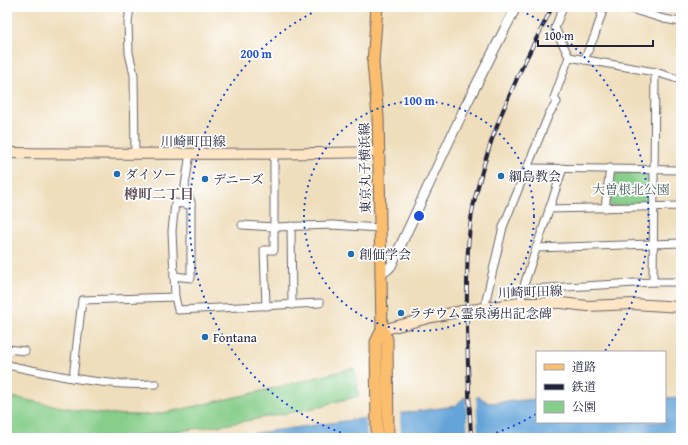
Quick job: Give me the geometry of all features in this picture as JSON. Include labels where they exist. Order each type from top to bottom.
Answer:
[{"type":"main road","name":"東京丸子横浜線","points":[[377,7],[373,63],[377,96],[382,337],[388,438]]},
{"type":"main road","name":"川崎町田線","points":[[7,153],[190,153],[274,155],[379,152]]},
{"type":"main road","name":"川崎町田線","points":[[382,337],[432,317],[462,311],[520,303],[562,303],[587,306],[633,304],[681,307]]},
{"type":"main road","name":"東京丸子横浜線","points":[[377,438],[382,337]]},
{"type":"street","points":[[130,7],[128,23],[129,53],[134,75],[135,154]]},
{"type":"street","points":[[381,274],[391,266],[466,105],[516,7]]},
{"type":"street","points":[[486,308],[486,300],[503,227],[549,114],[557,102],[554,98],[569,56],[555,28],[564,7]]},
{"type":"street","points":[[584,60],[595,35],[604,7]]},
{"type":"street","points":[[624,7],[664,19],[681,22]]},
{"type":"street","points":[[569,56],[655,72],[681,80]]},
{"type":"street","points":[[653,282],[655,72]]},
{"type":"street","points":[[174,276],[191,278],[191,202],[186,186],[190,153]]},
{"type":"street","points":[[266,306],[264,250],[274,250],[274,155]]},
{"type":"street","points":[[527,168],[681,170]]},
{"type":"street","points":[[520,303],[524,292],[525,282],[562,168]]},
{"type":"street","points":[[605,208],[610,168]]},
{"type":"street","points":[[191,205],[175,203],[172,231],[175,297],[178,310],[320,304]]},
{"type":"street","points":[[549,209],[681,206]]},
{"type":"street","points":[[242,225],[274,227],[332,225],[380,228]]},
{"type":"street","points":[[291,226],[292,305]]},
{"type":"street","points":[[536,248],[681,243]]},
{"type":"street","points":[[524,292],[531,289],[653,282],[681,282]]},
{"type":"street","points":[[73,378],[82,300],[175,297]]},
{"type":"street","points":[[7,349],[25,351]]},
{"type":"street","points":[[7,365],[73,378],[123,384],[156,384]]},
{"type":"green space","name":"大曽根北公園","points":[[614,173],[652,174],[651,204],[611,206],[609,204]]},
{"type":"green space","points":[[354,368],[359,396],[330,403],[325,406],[224,425],[123,438],[7,438],[7,396],[92,412],[143,415],[176,410],[245,395]]},
{"type":"water","points":[[465,397],[479,397],[489,403],[536,399],[536,423],[666,423],[666,398],[681,397],[681,438],[220,438],[455,406]]},
{"type":"pier","points":[[466,395],[476,395],[478,438],[468,438]]},
{"type":"pier","points":[[400,412],[401,438],[367,438],[366,416]]},
{"type":"railway","points":[[471,438],[467,345],[467,278],[468,242],[473,206],[488,152],[498,124],[519,73],[552,7]]},
{"type":"place","name":"ダイソー","points":[[117,174]]},
{"type":"place","name":"綱島教会","points":[[501,176]]},
{"type":"place","name":"デニーズ","points":[[205,179]]},
{"type":"place","name":"創価学会","points":[[351,254]]},
{"type":"place","name":"ラヂウム霊泉湧出記念碑","points":[[401,313]]},
{"type":"place","name":"Fontana","points":[[205,337]]},
{"type":"district","name":"樽町二丁目","points":[[159,194]]}]
